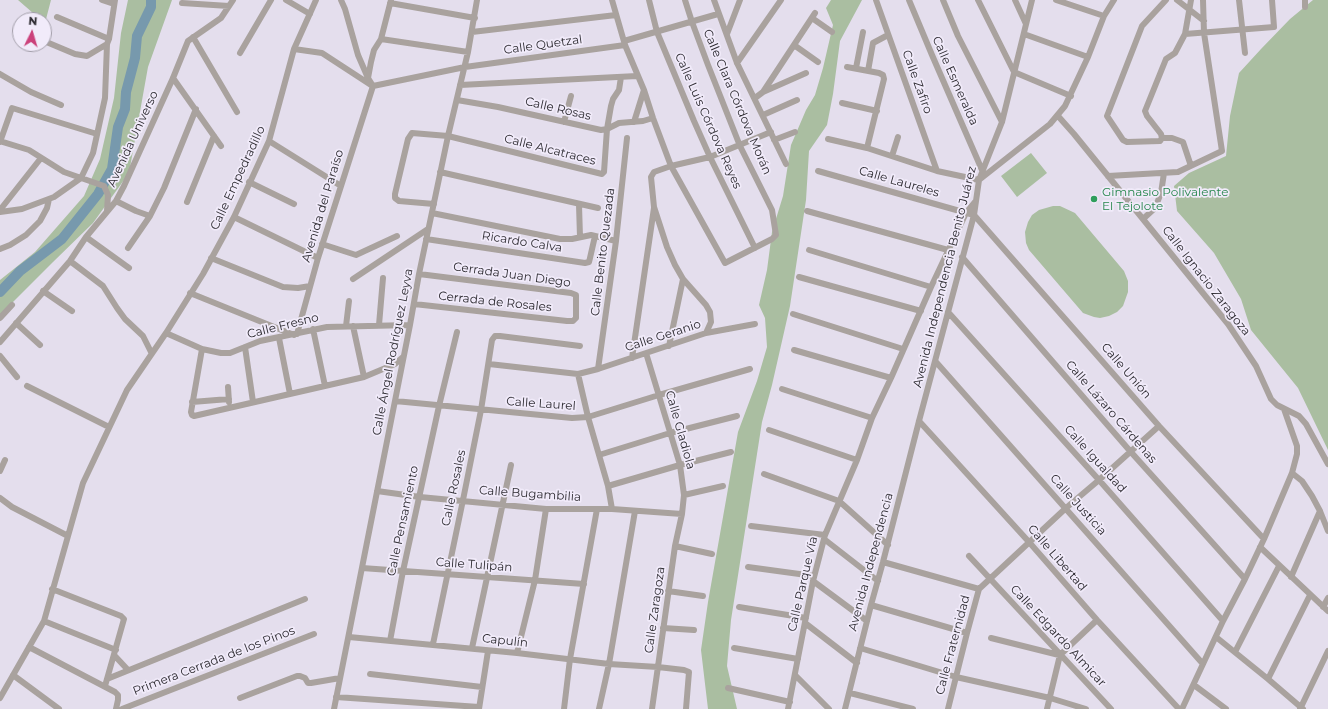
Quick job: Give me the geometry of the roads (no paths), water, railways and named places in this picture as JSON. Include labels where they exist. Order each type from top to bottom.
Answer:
[{"type":"street","points":[[0,211],[22,209],[54,197],[81,178],[93,152],[105,98],[108,41],[115,2],[102,0]]},
{"type":"street","name":"Avenida Universo","points":[[0,342],[70,261],[86,237],[116,201],[173,78],[188,41],[220,18],[233,0]]},
{"type":"street","points":[[240,53],[271,0]]},
{"type":"street","points":[[286,0],[310,14]]},
{"type":"street","name":"Calle Empedradillo","points":[[0,698],[44,621],[83,483],[109,427],[127,390],[203,274],[234,217],[269,140],[294,49],[316,0]]},
{"type":"street","points":[[341,0],[358,55],[373,86]]},
{"type":"street","name":"Calle Ángel Rodríguez Leyva","points":[[334,709],[410,325],[418,274],[448,136],[465,67],[478,0]]},
{"type":"street","points":[[612,0],[624,43],[644,90],[671,166],[725,263],[755,248]]},
{"type":"street","name":"Calle Luis Córdova Reyes","points":[[649,0],[657,32],[710,157],[755,248]]},
{"type":"street","name":"Calle Clara Córdova Morán","points":[[685,0],[692,22],[740,146],[772,210],[776,235],[772,239],[755,248]]},
{"type":"street","points":[[714,0],[737,63],[786,164]]},
{"type":"street","points":[[726,34],[740,0]]},
{"type":"street","points":[[737,63],[781,0]]},
{"type":"street","name":"Calle Zafiro","points":[[876,0],[938,171]]},
{"type":"street","name":"Calle Esmeralda","points":[[909,0],[982,170]]},
{"type":"street","points":[[943,0],[958,36],[1002,122]]},
{"type":"street","points":[[978,0],[1014,72],[1071,96]]},
{"type":"street","points":[[1015,0],[1026,24]]},
{"type":"street","name":"Avenida Independencia Benito Juárez","points":[[919,421],[936,362],[974,215],[979,180],[1002,122],[1032,0]]},
{"type":"street","points":[[1056,0],[1104,16]]},
{"type":"street","points":[[828,139],[867,148],[938,171],[979,180],[1058,116],[1071,96],[1104,16],[1114,0]]},
{"type":"street","points":[[1166,0],[1142,26],[1107,116],[1123,140],[1127,142],[1160,141],[1162,138],[1172,138],[1183,142],[1191,166]]},
{"type":"street","points":[[1177,0],[1189,11],[1204,21]]},
{"type":"street","points":[[1162,138],[1161,134],[1147,116],[1145,111],[1166,58],[1175,52],[1185,34],[1192,0]]},
{"type":"street","points":[[1108,176],[1178,172],[1222,151],[1204,33],[1203,0]]},
{"type":"street","points":[[1239,0],[1245,53]]},
{"type":"street","points":[[1185,34],[1274,27],[1272,0]]},
{"type":"street","points":[[1304,0],[1305,7]]},
{"type":"street","points":[[368,78],[374,50],[381,39],[390,1],[475,18]]},
{"type":"street","points":[[182,3],[229,6]]},
{"type":"street","name":"Calle Quetzal","points":[[373,86],[465,67],[624,43],[718,14]]},
{"type":"street","points":[[472,32],[616,15]]},
{"type":"street","points":[[763,92],[813,16],[832,32]]},
{"type":"street","points":[[57,17],[108,41]]},
{"type":"street","points":[[856,68],[863,32]]},
{"type":"street","points":[[1024,34],[1088,57]]},
{"type":"street","points":[[868,71],[874,43],[888,35]]},
{"type":"street","points":[[193,37],[237,112]]},
{"type":"street","points":[[381,39],[468,52]]},
{"type":"street","points":[[52,44],[75,54],[87,56],[108,41]]},
{"type":"street","points":[[794,45],[818,62]]},
{"type":"street","points":[[294,49],[322,53],[373,86]]},
{"type":"street","points":[[847,67],[879,73],[883,75],[884,79],[867,148]]},
{"type":"street","points":[[0,74],[31,92],[60,105]]},
{"type":"street","points":[[755,98],[763,92],[806,74]]},
{"type":"street","points":[[460,85],[637,76]]},
{"type":"street","points":[[607,129],[613,99],[619,90],[621,77]]},
{"type":"street","points":[[173,78],[221,146]]},
{"type":"street","name":"Avenida del Paraíso","points":[[295,334],[322,244],[373,86]]},
{"type":"street","points":[[634,122],[644,90]]},
{"type":"street","points":[[564,122],[571,96]]},
{"type":"street","name":"Calle Rosas","points":[[457,100],[498,107],[601,130],[619,124],[653,118]]},
{"type":"street","points":[[763,115],[797,100]]},
{"type":"street","points":[[842,104],[877,111]]},
{"type":"street","points":[[97,134],[12,108],[0,141],[29,150],[64,172],[104,186],[108,195],[107,211]]},
{"type":"street","points":[[128,248],[150,216],[164,188],[196,109]]},
{"type":"street","name":"Calle Ignacio Zaragoza","points":[[1058,116],[1228,324],[1256,366],[1271,399],[1284,409]]},
{"type":"street","name":"Calle Alcatraces","points":[[448,136],[602,174],[604,172],[607,129]]},
{"type":"street","points":[[706,334],[711,322],[710,312],[684,279],[675,265],[667,247],[654,207],[650,177],[654,172],[671,166],[710,157],[771,132]]},
{"type":"street","points":[[774,140],[795,132]]},
{"type":"street","points":[[434,204],[399,200],[395,198],[395,194],[408,139],[412,133],[448,136]]},
{"type":"street","points":[[187,202],[214,136]]},
{"type":"street","points":[[892,156],[898,136]]},
{"type":"street","name":"Calle Benito Quezada","points":[[598,369],[616,241],[628,138]]},
{"type":"street","points":[[269,140],[341,186]]},
{"type":"street","points":[[0,211],[41,158]]},
{"type":"street","name":"Calle Laureles","points":[[818,171],[974,215]]},
{"type":"street","points":[[440,172],[598,208]]},
{"type":"street","points":[[1143,219],[1155,208],[1161,193],[1164,173]]},
{"type":"street","points":[[249,182],[294,204]]},
{"type":"street","points":[[0,249],[10,245],[26,235],[40,221],[47,208],[49,199]]},
{"type":"street","points":[[116,201],[150,216]]},
{"type":"street","name":"Calle Parque Vía","points":[[788,709],[814,579],[825,537],[879,402],[948,250],[966,213],[976,201]]},
{"type":"street","points":[[579,204],[580,237]]},
{"type":"street","points":[[632,358],[654,207]]},
{"type":"street","points":[[808,211],[948,250]]},
{"type":"street","points":[[432,213],[560,239],[595,236],[616,241]]},
{"type":"street","name":"Calle Unión","points":[[974,215],[1159,426],[1264,539]]},
{"type":"street","points":[[234,217],[318,258]]},
{"type":"street","points":[[353,279],[428,229]]},
{"type":"street","points":[[322,244],[356,255],[397,236]]},
{"type":"street","name":"Ricardo Calva","points":[[426,239],[585,263],[589,262],[595,236]]},
{"type":"street","points":[[86,237],[129,268]]},
{"type":"street","points":[[808,250],[931,287]]},
{"type":"street","name":"Calle Lázaro Cárdenas","points":[[962,257],[1130,451],[1245,579]]},
{"type":"street","points":[[211,258],[283,287],[298,288],[310,286]]},
{"type":"street","points":[[70,261],[103,286],[116,308],[143,336],[151,352]]},
{"type":"street","name":"Cerrada Juan Diego","points":[[418,274],[572,292],[576,295],[577,299],[576,318],[573,321]]},
{"type":"street","points":[[799,277],[921,311]]},
{"type":"street","points":[[379,326],[383,278]]},
{"type":"street","points":[[669,346],[684,279]]},
{"type":"street","points":[[44,291],[72,311]]},
{"type":"street","points":[[190,293],[295,334]]},
{"type":"street","points":[[349,301],[349,326],[364,377]]},
{"type":"street","points":[[0,318],[12,304]]},
{"type":"street","name":"Cerrada de Rosales","points":[[414,304],[573,321]]},
{"type":"street","name":"Calle Igualdad","points":[[948,312],[1223,621]]},
{"type":"street","points":[[793,314],[903,349]]},
{"type":"street","points":[[16,323],[40,345]]},
{"type":"street","name":"Calle Geranio","points":[[578,374],[706,334],[755,324]]},
{"type":"street","name":"Calle Fresno","points":[[166,332],[202,349],[220,353],[230,353],[260,341],[279,338],[313,329],[349,326],[410,325]]},
{"type":"street","points":[[313,329],[325,386]]},
{"type":"street","name":"Calle Pensamiento","points":[[390,641],[403,571],[439,406],[457,332]]},
{"type":"street","name":"Calle Rosales","points":[[433,644],[464,500],[481,410],[492,340],[495,336],[500,336],[580,346]]},
{"type":"street","points":[[279,338],[290,394]]},
{"type":"street","points":[[245,347],[253,402]]},
{"type":"street","points":[[202,349],[192,402],[191,412],[194,416],[364,377],[395,364],[403,357]]},
{"type":"street","points":[[794,350],[891,378]]},
{"type":"street","name":"Calle Gladiola","points":[[646,353],[680,465],[684,495],[682,514]]},
{"type":"street","points":[[0,356],[17,377]]},
{"type":"street","name":"Calle Justicia","points":[[936,362],[1203,664]]},
{"type":"street","points":[[489,364],[578,374],[588,417],[608,486],[612,509]]},
{"type":"street","name":"Calle Laurel","points":[[395,401],[572,418],[588,417],[750,369]]},
{"type":"street","points":[[27,386],[109,427]]},
{"type":"street","points":[[228,387],[230,407]]},
{"type":"street","points":[[782,389],[872,418]]},
{"type":"street","points":[[192,402],[229,399]]},
{"type":"street","points":[[1284,409],[1299,416],[1306,424],[1328,464]]},
{"type":"street","points":[[1182,709],[1223,621],[1264,539],[1292,473],[1297,454],[1297,446],[1284,409]]},
{"type":"street","points":[[600,455],[670,433],[737,416]]},
{"type":"street","name":"Calle Libertad","points":[[919,421],[1029,542],[1097,620],[1179,709]]},
{"type":"street","name":"Avenida Independencia","points":[[845,709],[919,421]]},
{"type":"street","name":"Calle Fraternidad","points":[[948,709],[967,633],[980,589],[1066,508],[1159,426]]},
{"type":"street","points":[[770,430],[857,460]]},
{"type":"street","points":[[608,486],[731,452]]},
{"type":"street","points":[[0,471],[5,460]]},
{"type":"street","points":[[472,648],[512,465]]},
{"type":"street","points":[[1292,473],[1302,481],[1320,511],[1328,531]]},
{"type":"street","points":[[764,474],[839,501],[888,545]]},
{"type":"street","points":[[684,495],[723,486]]},
{"type":"street","name":"Calle Bugambilia","points":[[377,491],[420,497],[546,508],[612,509],[682,514]]},
{"type":"street","points":[[0,498],[12,507],[68,536]]},
{"type":"street","points":[[517,653],[535,580],[546,508]]},
{"type":"street","points":[[564,709],[570,659],[596,509]]},
{"type":"street","points":[[599,709],[635,511]]},
{"type":"street","points":[[1291,577],[1320,511]]},
{"type":"street","name":"Calle Zaragoza","points":[[652,709],[668,591],[682,514]]},
{"type":"street","points":[[751,526],[825,537],[878,581]]},
{"type":"street","points":[[675,546],[712,554]]},
{"type":"street","points":[[1260,547],[1326,609]]},
{"type":"street","name":"Calle Edgardo Almicar","points":[[969,556],[1111,709]]},
{"type":"street","points":[[883,562],[980,589]]},
{"type":"street","points":[[1235,652],[1279,566]]},
{"type":"street","points":[[748,567],[814,579],[867,621]]},
{"type":"street","name":"Calle Tulipán","points":[[362,568],[584,584]]},
{"type":"street","points":[[52,589],[121,616],[124,619],[105,686]]},
{"type":"street","points":[[668,591],[703,596]]},
{"type":"street","points":[[1268,678],[1310,595]]},
{"type":"street","points":[[1326,609],[1328,598]]},
{"type":"street","points":[[107,679],[305,599]]},
{"type":"street","points":[[871,605],[967,633]]},
{"type":"street","points":[[740,607],[806,620],[857,663]]},
{"type":"street","points":[[1047,709],[1060,655],[1097,620]]},
{"type":"street","points":[[44,621],[115,652],[128,670]]},
{"type":"street","points":[[663,628],[694,630]]},
{"type":"street","name":"Primera Cerrada de los Pinos","points":[[122,709],[314,634]]},
{"type":"street","name":"Capulín","points":[[349,637],[472,648],[608,664],[684,670],[689,672],[686,709]]},
{"type":"street","points":[[1216,637],[1268,678],[1301,708],[1328,652]]},
{"type":"street","points":[[991,638],[1060,655]]},
{"type":"street","points":[[29,647],[116,692],[118,695],[116,709]]},
{"type":"street","points":[[734,648],[798,659]]},
{"type":"street","points":[[860,648],[956,677],[1050,698],[1086,709]]},
{"type":"street","points":[[336,697],[479,708],[488,651]]},
{"type":"street","points":[[370,674],[482,686]]},
{"type":"street","points":[[14,675],[59,709]]},
{"type":"street","points":[[795,675],[829,709]]},
{"type":"street","points":[[240,698],[297,676],[305,678],[308,683],[340,678]]},
{"type":"street","points":[[1194,685],[1226,709]]},
{"type":"street","points":[[728,688],[790,702]]},
{"type":"street","points":[[850,693],[913,709]]},
{"type":"waterway","points":[[0,292],[20,271],[62,239],[98,194],[112,169],[118,127],[125,109],[126,92],[135,58],[137,36],[151,7],[151,0]]},
{"type":"place","name":"Gimnasio Polivalente El Tejolote","points":[[1094,199]]}]
